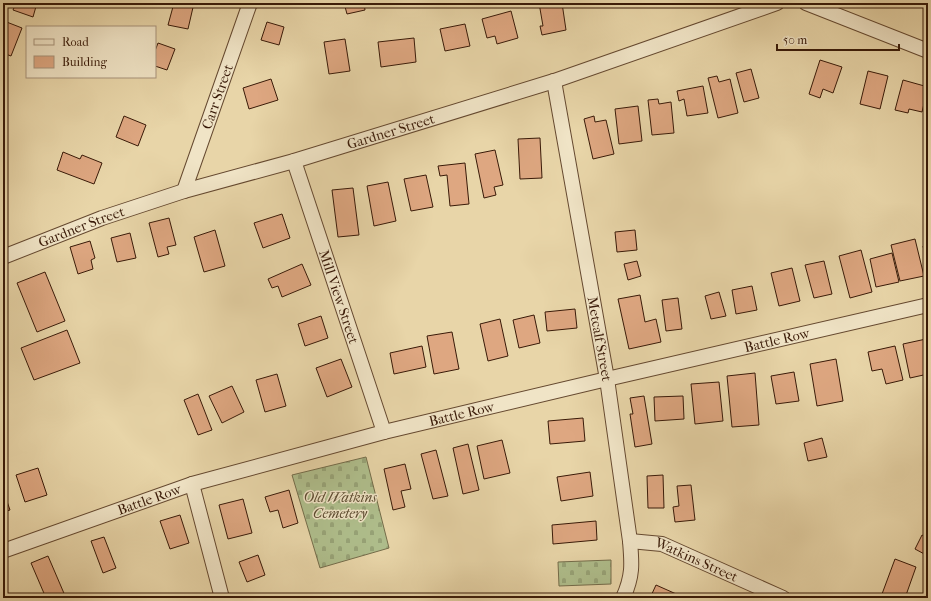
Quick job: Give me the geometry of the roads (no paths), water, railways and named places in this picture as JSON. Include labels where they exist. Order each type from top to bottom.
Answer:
[{"type":"street","name":"Carr Street","points":[[184,191],[250,3]]},
{"type":"street","name":"Gardner Street","points":[[3,257],[102,218],[184,191],[294,161],[554,81],[777,3]]},
{"type":"street","points":[[806,3],[928,51]]},
{"type":"street","name":"Metcalf Street","points":[[554,81],[607,378],[630,541],[632,571],[630,583],[623,598]]},
{"type":"street","name":"Mill View Street","points":[[294,161],[384,432]]},
{"type":"street","name":"Battle Row","points":[[3,551],[192,484],[384,432],[607,378],[928,305]]},
{"type":"street","points":[[192,484],[222,598]]},
{"type":"street","name":"Watkins Street","points":[[630,541],[662,544],[783,598]]},
{"type":"park label","name":"Old Watkins Cemetery","points":[[340,506]]}]
